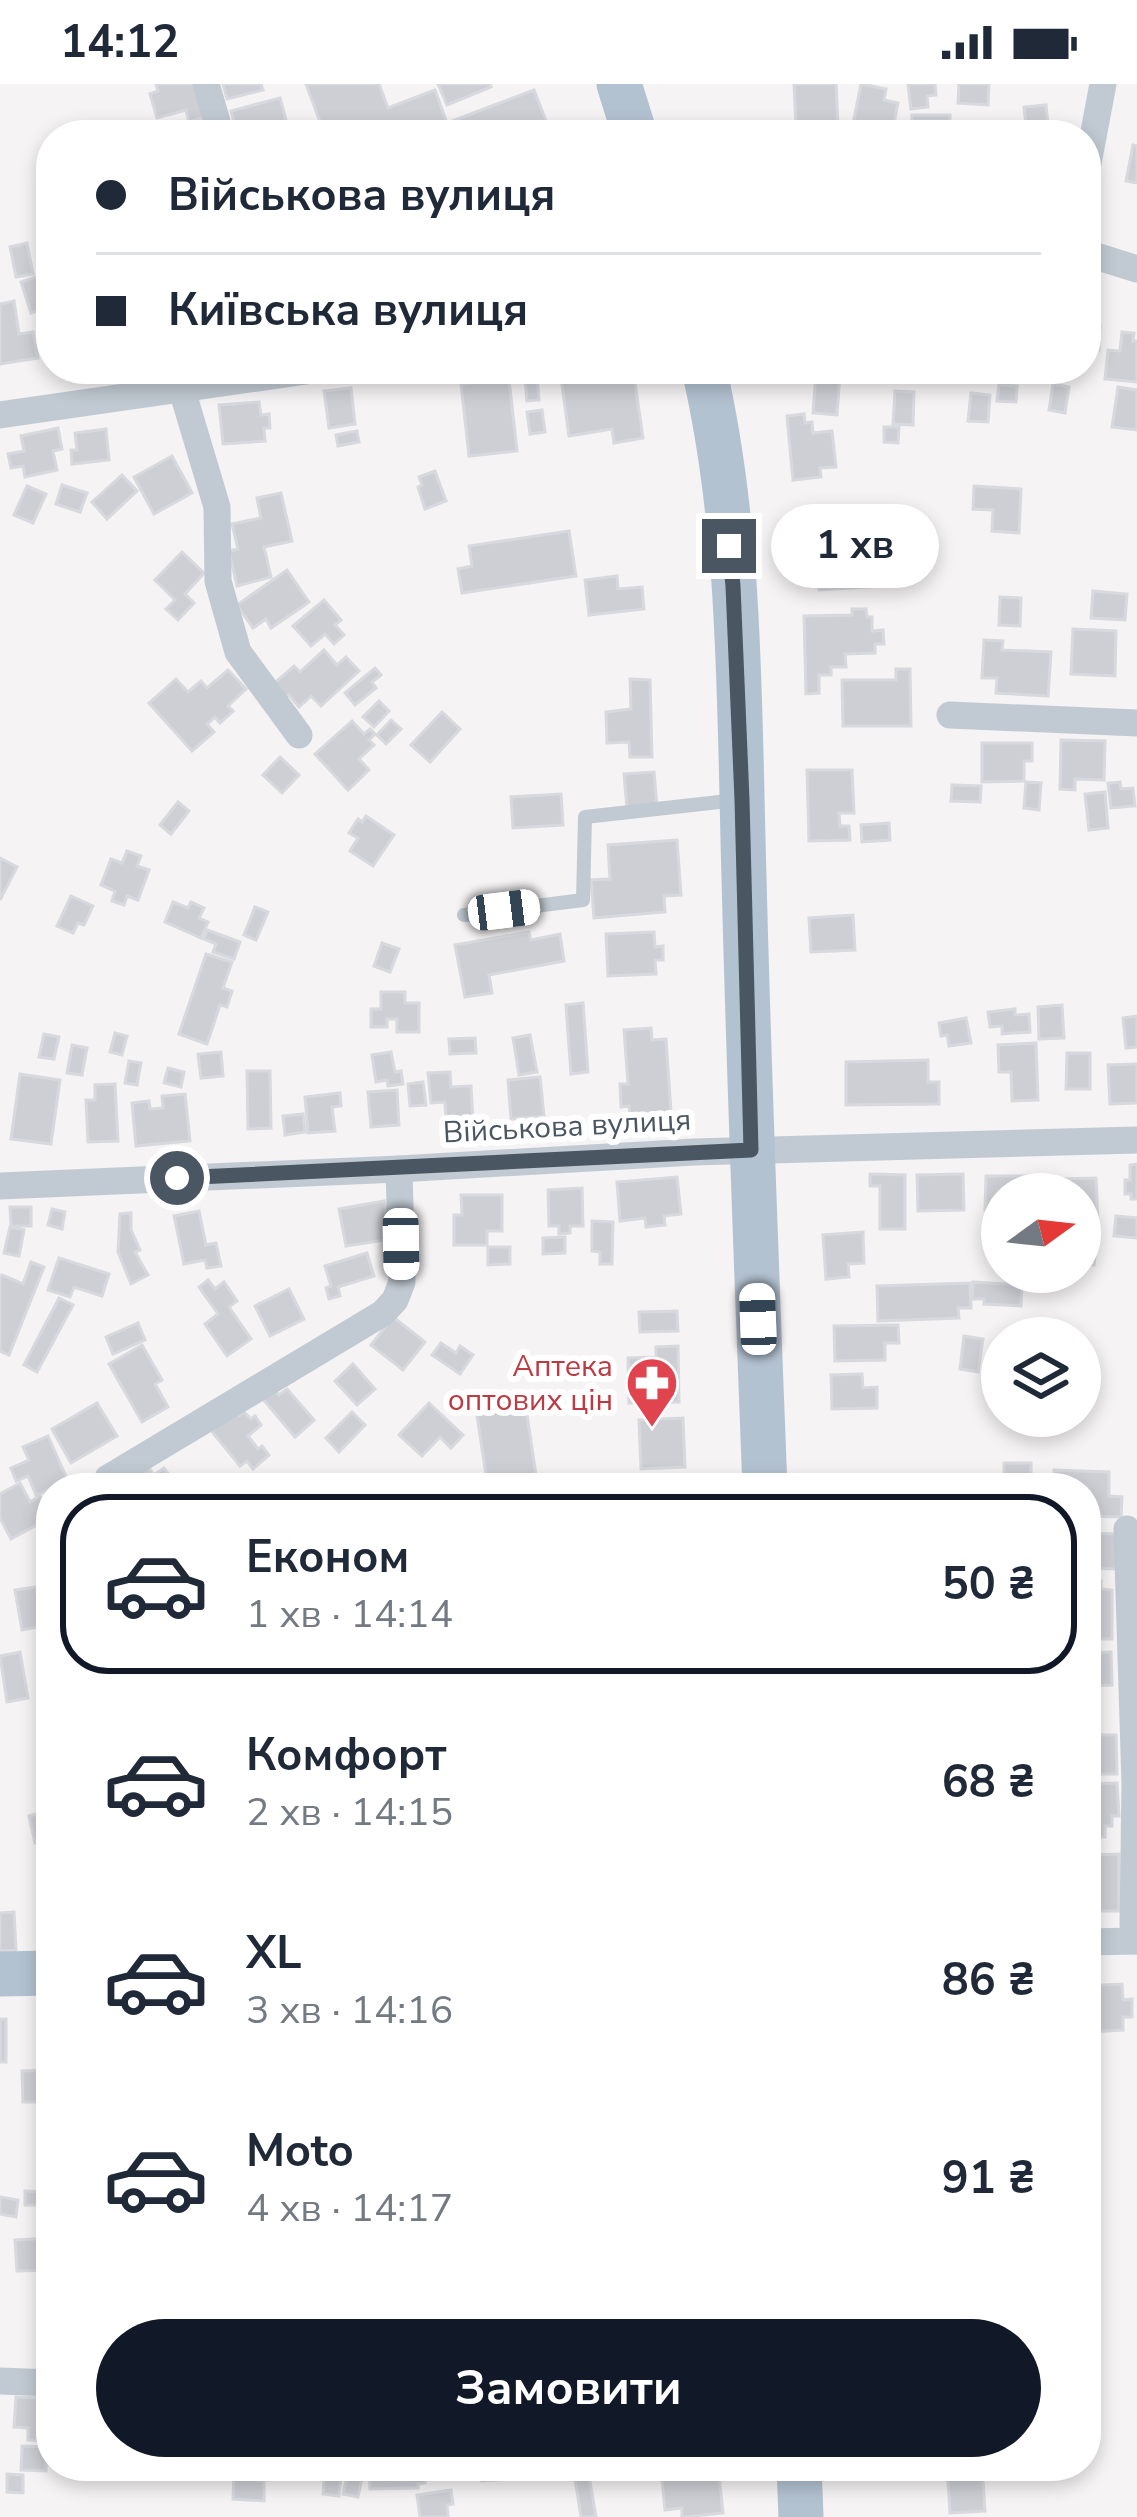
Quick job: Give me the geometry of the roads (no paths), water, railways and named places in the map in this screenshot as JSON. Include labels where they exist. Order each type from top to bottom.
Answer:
[{"type":"main road","points":[[619,84],[630,120]]},
{"type":"main road","points":[[707,384],[717,426],[733,586],[765,1473]]},
{"type":"main road","points":[[0,1974],[36,1973]]},
{"type":"main road","points":[[800,2481],[801,2517]]},
{"type":"street","points":[[206,84],[216,120]]},
{"type":"street","points":[[1096,120],[1102,84]]},
{"type":"street","points":[[1101,258],[1137,269]]},
{"type":"street","points":[[0,415],[219,384]]},
{"type":"street","points":[[182,391],[217,507],[218,581],[238,652],[299,735]]},
{"type":"street","points":[[950,716],[1137,723]]},
{"type":"street","name":"Військова вулиця","points":[[0,1186],[751,1150],[1137,1140]]},
{"type":"street","points":[[116,1473],[383,1313],[402,1282],[399,1169]]},
{"type":"street","points":[[1101,1942],[1137,1941],[1133,1925],[1136,1784],[1127,1528]]},
{"type":"street","points":[[0,2381],[36,2382]]},
{"type":"lane","points":[[464,915],[583,900],[584,818],[742,800]]},
{"type":"place","name":"Аптека оптових цін","points":[[652,1429]]}]
